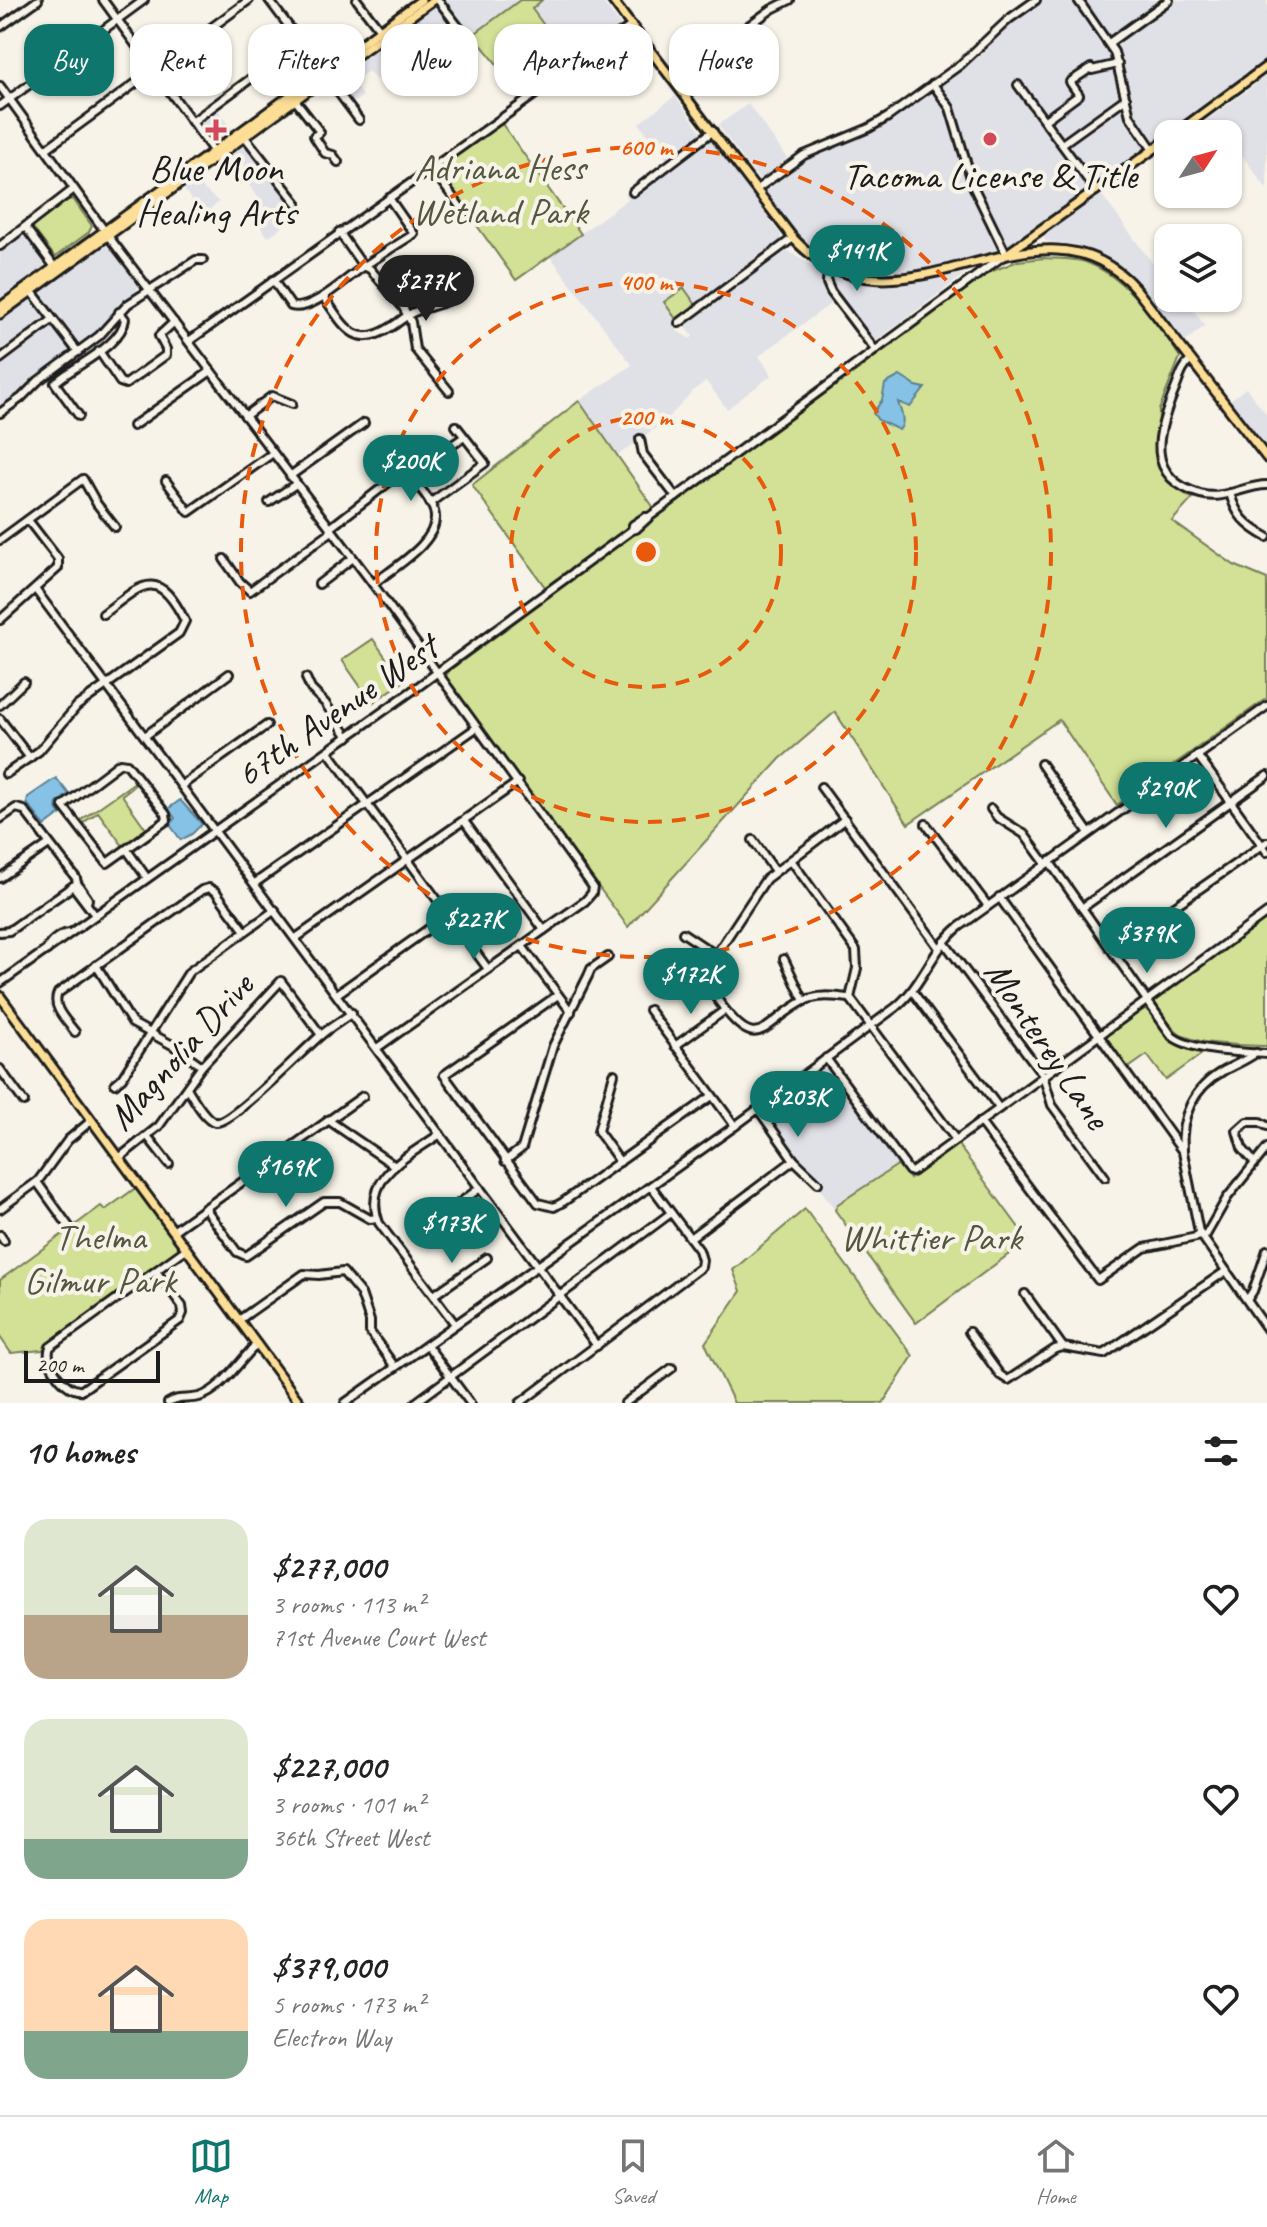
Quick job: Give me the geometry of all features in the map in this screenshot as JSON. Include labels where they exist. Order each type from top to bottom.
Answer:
[{"type":"main road","points":[[365,42],[421,0]]},
{"type":"main road","points":[[365,48],[436,0]]},
{"type":"main road","points":[[612,0],[630,24]]},
{"type":"main road","points":[[653,54],[669,75]]},
{"type":"main road","points":[[1194,120],[1267,66]]},
{"type":"main road","points":[[0,307],[30,289],[54,266],[106,234],[294,96]]},
{"type":"main road","points":[[0,314],[30,289],[300,96]]},
{"type":"main road","points":[[686,96],[793,238],[828,268],[857,278],[893,280],[936,273],[1006,254],[1050,250],[1080,254],[1106,265],[1122,275],[1146,301],[1267,458]]},
{"type":"main road","points":[[1006,254],[1153,150]]},
{"type":"main road","points":[[1040,230],[1040,242],[1050,250]]},
{"type":"main road","points":[[0,996],[300,1403]]},
{"type":"street","points":[[0,27],[38,0]]},
{"type":"street","points":[[103,0],[130,38]]},
{"type":"street","points":[[0,106],[144,0]]},
{"type":"street","points":[[216,24],[249,0]]},
{"type":"street","points":[[269,0],[287,24]]},
{"type":"street","points":[[357,0],[380,30]]},
{"type":"street","points":[[436,0],[455,24]]},
{"type":"street","points":[[751,24],[790,0]]},
{"type":"street","points":[[757,189],[804,155],[876,125],[965,61],[1015,14],[1036,0]]},
{"type":"street","points":[[1078,0],[1109,43],[1134,123],[1153,150]]},
{"type":"street","points":[[1109,43],[1169,0]]},
{"type":"street","points":[[1045,120],[1079,95],[1070,82],[1091,68],[1118,64]]},
{"type":"street","points":[[192,122],[248,81]]},
{"type":"street","points":[[933,84],[950,108],[974,188],[1006,254]]},
{"type":"street","points":[[1018,85],[1096,191]]},
{"type":"street","points":[[0,86],[106,234],[373,584],[593,890],[585,901],[377,1048]]},
{"type":"street","points":[[46,149],[130,88]]},
{"type":"street","points":[[173,96],[214,152]]},
{"type":"street","points":[[340,96],[359,120]]},
{"type":"street","points":[[189,341],[534,96]]},
{"type":"street","points":[[1062,144],[1126,98]]},
{"type":"street","points":[[295,100],[320,132],[314,136],[319,145],[338,162]]},
{"type":"street","points":[[633,192],[713,131]]},
{"type":"street","points":[[245,137],[297,203]]},
{"type":"street","points":[[432,169],[464,212]]},
{"type":"street","points":[[0,246],[74,189]]},
{"type":"street","points":[[273,280],[293,307],[324,297],[363,266],[414,234],[389,198]]},
{"type":"street","points":[[25,227],[54,266]]},
{"type":"street","points":[[339,232],[363,266],[370,269],[408,315],[415,349],[449,391]]},
{"type":"street","points":[[679,323],[793,238]]},
{"type":"street","name":"67th Avenue West","points":[[0,983],[438,673],[1006,254]]},
{"type":"street","points":[[0,413],[104,332],[119,312],[148,288],[196,260],[203,260]]},
{"type":"street","points":[[828,268],[827,283],[831,292],[875,350]]},
{"type":"street","points":[[324,297],[345,328],[360,337],[377,335],[408,315],[443,304],[457,293],[457,287],[452,282],[445,283],[424,308]]},
{"type":"street","points":[[30,289],[78,352]]},
{"type":"street","points":[[79,416],[56,381],[116,338],[124,327],[125,319],[119,312]]},
{"type":"street","points":[[0,359],[52,320]]},
{"type":"street","points":[[99,351],[122,384],[128,383],[166,355],[159,336],[174,322]]},
{"type":"street","points":[[1191,360],[1183,369],[1162,420],[1158,440],[1161,459],[1171,476],[1186,488],[1204,495],[1267,485]]},
{"type":"street","points":[[60,364],[67,374]]},
{"type":"street","points":[[133,426],[211,371]]},
{"type":"street","points":[[245,416],[272,396],[292,404]]},
{"type":"street","points":[[290,476],[364,423]]},
{"type":"street","points":[[430,503],[485,463],[456,426]]},
{"type":"street","points":[[224,559],[250,591],[411,465],[438,455],[464,437]]},
{"type":"street","points":[[640,439],[646,459],[676,497]]},
{"type":"street","points":[[166,481],[189,512],[273,453]]},
{"type":"street","points":[[373,584],[423,545],[432,534],[435,518],[430,503],[405,470]]},
{"type":"street","points":[[0,540],[83,479],[115,527]]},
{"type":"street","points":[[269,502],[296,484]]},
{"type":"street","points":[[1230,493],[1236,513],[1267,537]]},
{"type":"street","points":[[0,620],[58,568],[58,559],[28,520]]},
{"type":"street","points":[[319,584],[353,558]]},
{"type":"street","points":[[6,774],[44,746],[77,706],[183,628],[184,619],[162,589],[150,584],[142,585],[103,614]]},
{"type":"street","points":[[35,589],[597,1346]]},
{"type":"street","points":[[145,736],[229,674]]},
{"type":"street","points":[[306,678],[348,737]]},
{"type":"street","points":[[0,705],[24,682]]},
{"type":"street","points":[[345,1403],[735,1126],[896,1007],[913,992],[942,945],[959,927],[1267,706]]},
{"type":"street","points":[[0,719],[30,758]]},
{"type":"street","points":[[182,785],[267,725]]},
{"type":"street","points":[[255,883],[476,728]]},
{"type":"street","points":[[328,751],[488,969]]},
{"type":"street","points":[[1106,941],[1130,937],[1265,847],[1197,755]]},
{"type":"street","points":[[123,762],[167,817],[165,822],[127,850],[110,862],[104,862],[63,807],[123,762]]},
{"type":"street","points":[[1041,764],[1089,833]]},
{"type":"street","points":[[1082,908],[1267,776]]},
{"type":"street","points":[[296,938],[518,782]]},
{"type":"street","name":"Monterey Lane","points":[[821,787],[1043,1075],[1052,1105],[1105,1177]]},
{"type":"street","points":[[0,819],[19,807],[49,844],[83,902],[95,915]]},
{"type":"street","points":[[991,809],[997,817],[1024,834],[1082,908],[1169,1033],[1181,1043],[1267,1054]]},
{"type":"street","points":[[845,819],[775,871],[763,884],[709,967],[708,982],[738,1027],[756,1032],[804,1001],[821,996],[850,998]]},
{"type":"street","points":[[464,821],[544,930]]},
{"type":"street","points":[[926,824],[988,906]]},
{"type":"street","points":[[753,840],[775,871]]},
{"type":"street","points":[[0,878],[49,844]]},
{"type":"street","points":[[127,850],[147,878]]},
{"type":"street","points":[[791,860],[856,950],[857,968],[850,998],[956,1140]]},
{"type":"street","points":[[2,933],[75,885]]},
{"type":"street","points":[[75,1032],[55,1001],[58,993],[206,888],[216,892],[245,931]]},
{"type":"street","points":[[999,897],[1183,1152]]},
{"type":"street","points":[[115,1084],[122,1078],[189,972],[275,910]]},
{"type":"street","points":[[826,1058],[907,1169],[913,1171],[1267,913]]},
{"type":"street","points":[[337,994],[448,915]]},
{"type":"street","points":[[683,933],[716,955]]},
{"type":"street","points":[[522,946],[571,1012]]},
{"type":"street","points":[[505,1161],[522,1148],[553,1046],[591,969],[608,957]]},
{"type":"street","points":[[784,959],[804,1001]]},
{"type":"street","points":[[96,965],[116,993],[129,1019],[202,1066]]},
{"type":"street","name":"Magnolia Drive","points":[[119,1158],[148,1137],[202,1066],[281,981],[321,1035]]},
{"type":"street","points":[[913,992],[999,1108]]},
{"type":"street","points":[[558,995],[444,1075],[534,1199],[548,1206],[563,1202],[712,1096]]},
{"type":"street","points":[[649,1010],[735,1126]]},
{"type":"street","points":[[675,1046],[725,1010]]},
{"type":"street","points":[[187,1088],[209,1118],[215,1122],[223,1121],[321,1035],[352,1013]]},
{"type":"street","points":[[1256,1053],[1214,1077],[1196,1094],[1183,1127],[1183,1152],[1198,1229],[1267,1329]]},
{"type":"street","points":[[0,1069],[24,1102]]},
{"type":"street","points":[[614,1074],[598,1131],[620,1162]]},
{"type":"street","points":[[173,1231],[363,1096]]},
{"type":"street","points":[[758,1109],[794,1160],[818,1183]]},
{"type":"street","points":[[328,1120],[395,1166]]},
{"type":"street","points":[[0,1209],[37,1182],[68,1140],[91,1121]]},
{"type":"street","points":[[980,1122],[1095,1279],[1103,1278],[1148,1246],[1203,1237],[1209,1233],[1227,1198],[1267,1148]]},
{"type":"street","points":[[1254,1162],[1242,1148],[1237,1131],[1247,1122],[1267,1126]]},
{"type":"street","points":[[440,1134],[384,1175],[377,1187],[375,1200],[377,1218],[455,1324]]},
{"type":"street","points":[[148,1137],[169,1164]]},
{"type":"street","points":[[690,1238],[794,1160]]},
{"type":"street","points":[[37,1182],[70,1228]]},
{"type":"street","points":[[520,1403],[683,1283],[702,1264],[700,1253],[651,1186]]},
{"type":"street","points":[[450,1210],[480,1188]]},
{"type":"street","points":[[205,1208],[242,1255],[249,1255],[324,1202],[340,1202],[370,1219],[377,1218]]},
{"type":"street","points":[[415,1403],[671,1213]]},
{"type":"street","points":[[156,1271],[182,1306],[179,1321],[79,1391],[70,1389],[49,1361],[47,1353],[50,1347],[186,1249]]},
{"type":"street","points":[[1247,1300],[1267,1250]]},
{"type":"street","points":[[434,1295],[487,1258]]},
{"type":"street","points":[[969,1332],[1000,1375],[1008,1380],[1055,1349],[1063,1347],[1107,1353],[1226,1271]]},
{"type":"street","points":[[239,1320],[304,1274],[343,1272],[365,1302],[370,1332],[395,1367]]},
{"type":"street","points":[[1025,1294],[1063,1347]]},
{"type":"street","points":[[168,1403],[180,1397],[202,1396],[232,1372],[257,1344]]},
{"type":"street","points":[[427,1345],[470,1403]]},
{"type":"street","points":[[625,1403],[672,1368]]},
{"type":"shaded area","points":[[446,0],[520,0],[478,31],[478,24],[463,24]]},
{"type":"shaded area","points":[[543,0],[601,0],[619,24],[542,24],[531,9]]},
{"type":"shaded area","points":[[1036,0],[1267,0],[1267,66],[1194,120],[1154,120],[1154,149],[1006,254],[972,264],[869,280],[838,272],[802,248],[757,189],[789,164],[869,128],[960,65],[1009,19]]},
{"type":"shaded area","points":[[438,4],[453,24],[410,24]]},
{"type":"shaded area","points":[[381,45],[381,76],[376,80],[368,71],[365,73],[365,57]]},
{"type":"shaded area","points":[[1267,76],[1267,189],[1242,155],[1242,120],[1207,120]]},
{"type":"shaded area","points":[[343,96],[363,96],[350,105]]},
{"type":"shaded area","points":[[675,96],[703,134],[667,160],[639,123]]},
{"type":"shaded area","points":[[748,104],[787,158],[762,179],[757,178],[718,125]]},
{"type":"shaded area","points":[[217,108],[234,132],[214,145],[197,123]]},
{"type":"shaded area","points":[[709,140],[781,235],[781,242],[677,320],[677,331],[690,339],[693,336],[685,326],[787,250],[824,273],[824,290],[833,302],[759,356],[772,375],[727,409],[706,381],[666,420],[617,456],[579,401],[632,365],[550,256],[628,199],[625,194],[657,170],[661,175]]},
{"type":"shaded area","points":[[245,143],[298,215],[268,237],[248,211],[261,201],[227,156]]},
{"type":"shaded area","points":[[194,181],[219,202],[202,215],[183,188]]},
{"type":"shaded area","points":[[1101,194],[1154,265],[1154,303],[1110,259],[1077,245],[1045,241],[1044,235]]},
{"type":"shaded area","points":[[20,237],[25,237],[44,263],[43,270],[0,301],[0,251]]},
{"type":"shaded area","points":[[103,245],[111,249],[138,285],[137,291],[119,306],[98,333],[0,410],[0,318]]},
{"type":"shaded area","points":[[965,274],[876,341],[869,336],[831,282],[837,276],[887,286]]},
{"type":"shaded area","points":[[1161,312],[1195,312],[1205,326],[1184,342]]},
{"type":"shaded area","points":[[1246,388],[1267,415],[1267,452],[1229,401]]},
{"type":"shaded area","points":[[825,1065],[899,1164],[835,1210],[766,1110]]},
{"type":"green space","points":[[520,0],[542,0],[532,9],[543,24],[494,24],[494,61],[478,41],[478,31]]},
{"type":"green space","name":"Adriana Hess Wetland Park","points":[[500,121],[581,234],[516,280],[435,167]]},
{"type":"green space","points":[[73,199],[92,226],[89,232],[55,257],[33,228],[51,210]]},
{"type":"green space","points":[[1044,258],[1083,261],[1103,270],[1141,303],[1180,357],[1159,410],[1158,452],[1177,486],[1193,498],[1172,521],[1234,565],[1267,579],[1267,698],[1117,805],[1059,720],[908,824],[835,712],[780,759],[628,927],[446,676],[450,670],[990,272],[1018,261]]},
{"type":"green space","points":[[684,288],[696,305],[676,319],[664,302]]},
{"type":"green space","points":[[579,401],[654,508],[545,587],[472,485]]},
{"type":"green space","points":[[373,639],[403,682],[372,703],[342,660]]},
{"type":"green space","points":[[135,782],[122,795],[146,829],[123,846],[98,812],[83,823],[81,820]]},
{"type":"green space","points":[[1267,919],[1267,1046],[1208,1042],[1178,1032],[1154,1001]]},
{"type":"green space","points":[[1143,1007],[1178,1045],[1202,1054],[1166,1080],[1147,1055],[1127,1069],[1103,1036]]},
{"type":"green space","name":"Whittier Park","points":[[956,1142],[1028,1240],[916,1323],[835,1210],[838,1204],[899,1164],[910,1179]]},
{"type":"green space","name":"Thelma Gilmur Park","points":[[137,1187],[180,1251],[42,1350],[11,1353],[0,1337],[0,1280],[101,1206],[105,1210]]},
{"type":"green space","points":[[805,1209],[913,1356],[883,1403],[734,1403],[705,1343],[741,1291],[733,1270]]},
{"type":"water","points":[[900,376],[925,388],[910,407],[898,402],[903,420],[899,430],[878,420],[873,413],[882,400],[885,384]]},
{"type":"water","points":[[56,778],[69,794],[57,803],[56,808],[61,814],[45,826],[27,803],[28,797]]},
{"type":"water","points":[[180,800],[202,824],[181,840],[170,825],[175,818],[168,809]]},
{"type":"place","name":"Blue Moon Healing Arts","points":[[216,130]]},
{"type":"place","name":"Tacoma License & Title","points":[[990,139]]}]
